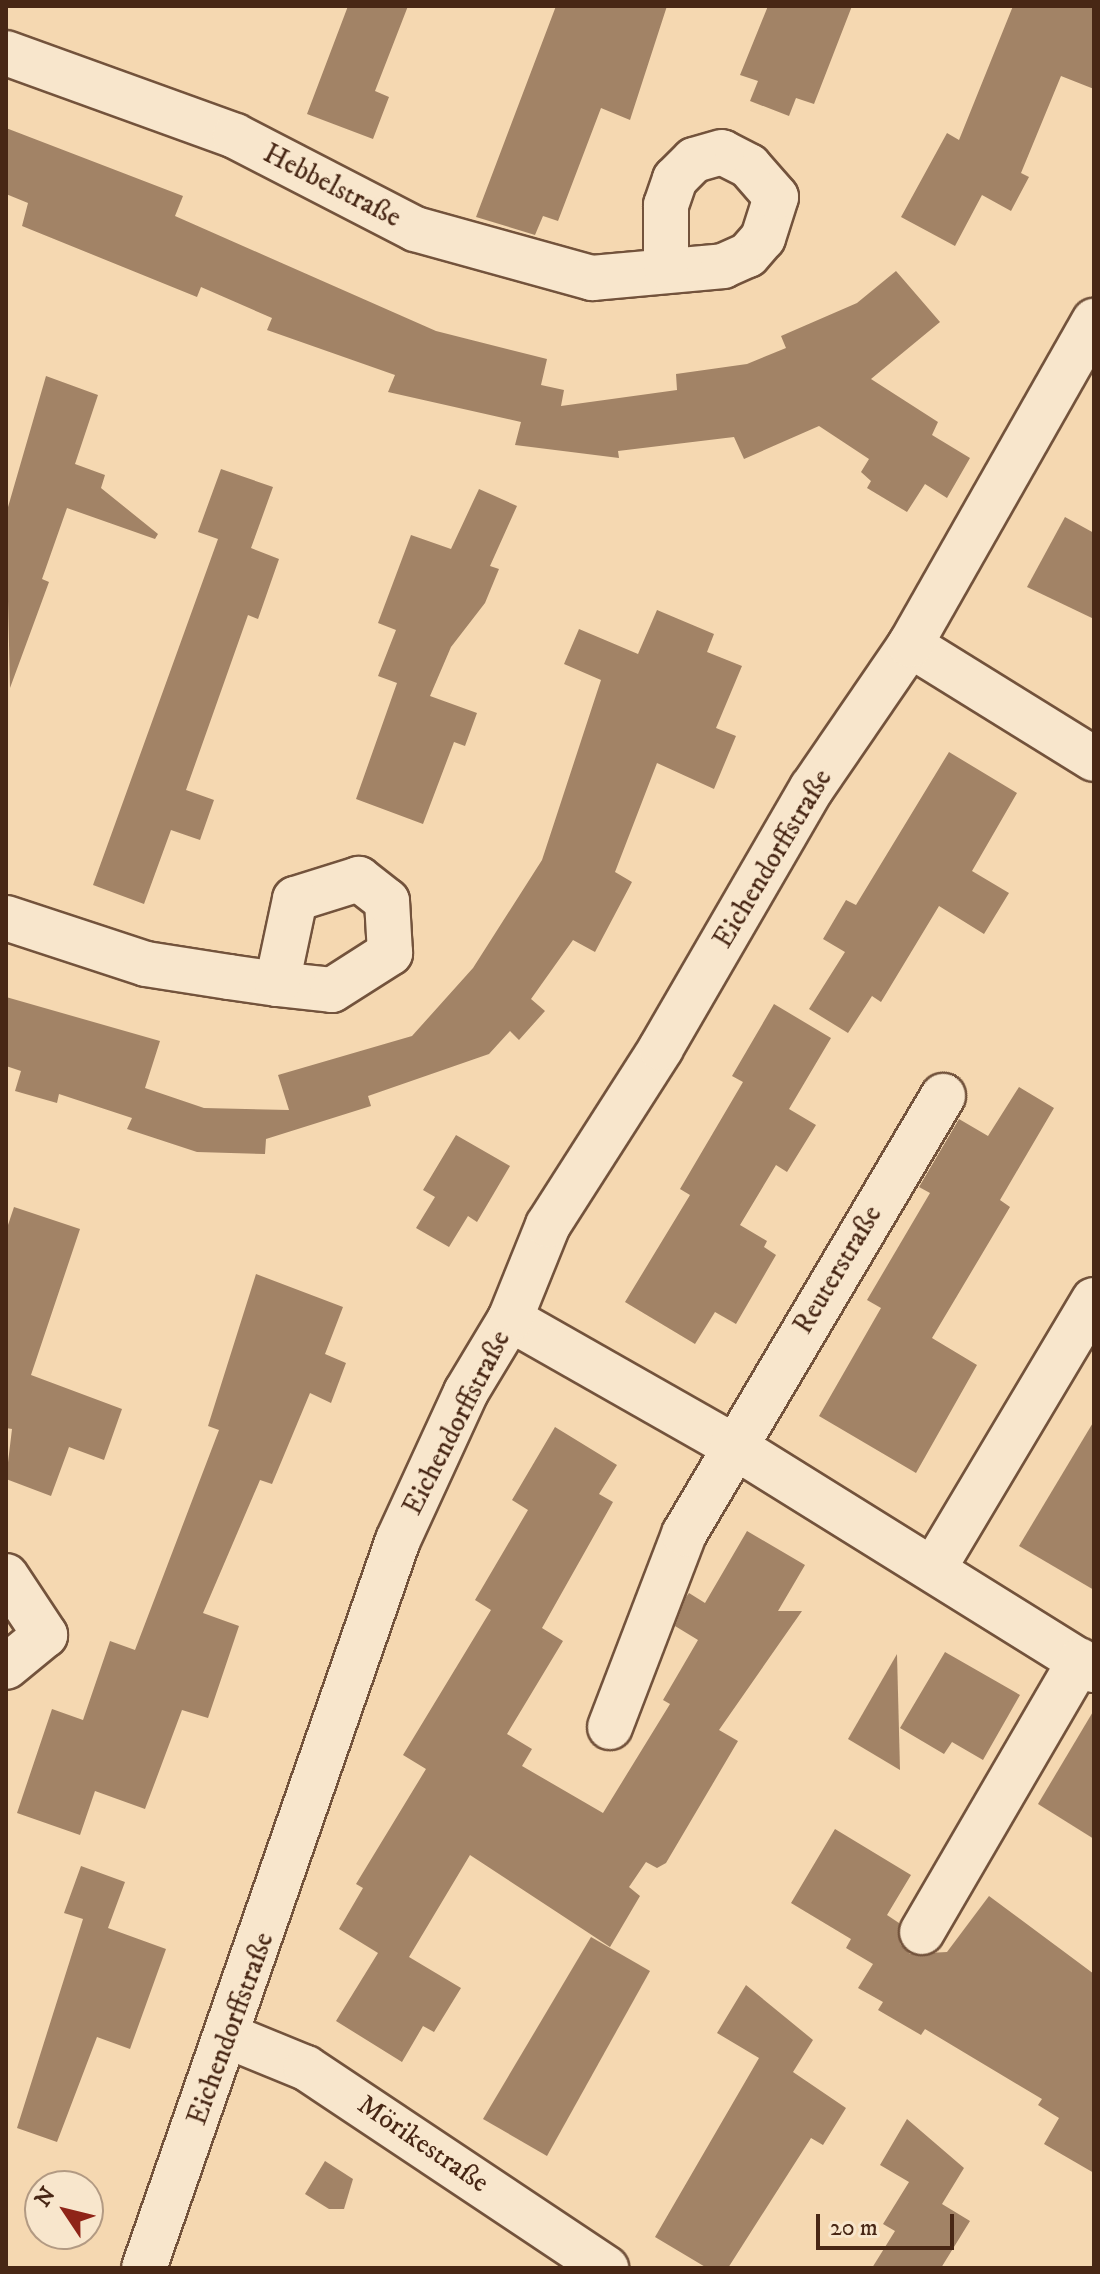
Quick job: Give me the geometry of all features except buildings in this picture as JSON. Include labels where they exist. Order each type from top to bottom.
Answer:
[{"type":"street","name":"Hebbelstraße","points":[[6,53],[235,136],[415,229],[471,248],[592,278],[666,267]]},
{"type":"street","name":"Eichendorffstraße","points":[[144,2268],[230,2037],[398,1540],[466,1392],[510,1319],[548,1225],[661,1048],[812,788],[910,645],[1094,321]]},
{"type":"street","points":[[910,645],[1094,759]]},
{"type":"street","points":[[6,918],[146,964],[277,984]]},
{"type":"street","name":"Reuterstraße","points":[[610,1727],[684,1534],[732,1445],[943,1096]]},
{"type":"street","points":[[934,1568],[1094,1300]]},
{"type":"street","points":[[510,1319],[732,1445],[1087,1665],[922,1932]]},
{"type":"street","points":[[6,1576],[45,1635],[6,1667]]},
{"type":"street","name":"Mörikestraße","points":[[230,2037],[306,2068],[606,2268]]}]
